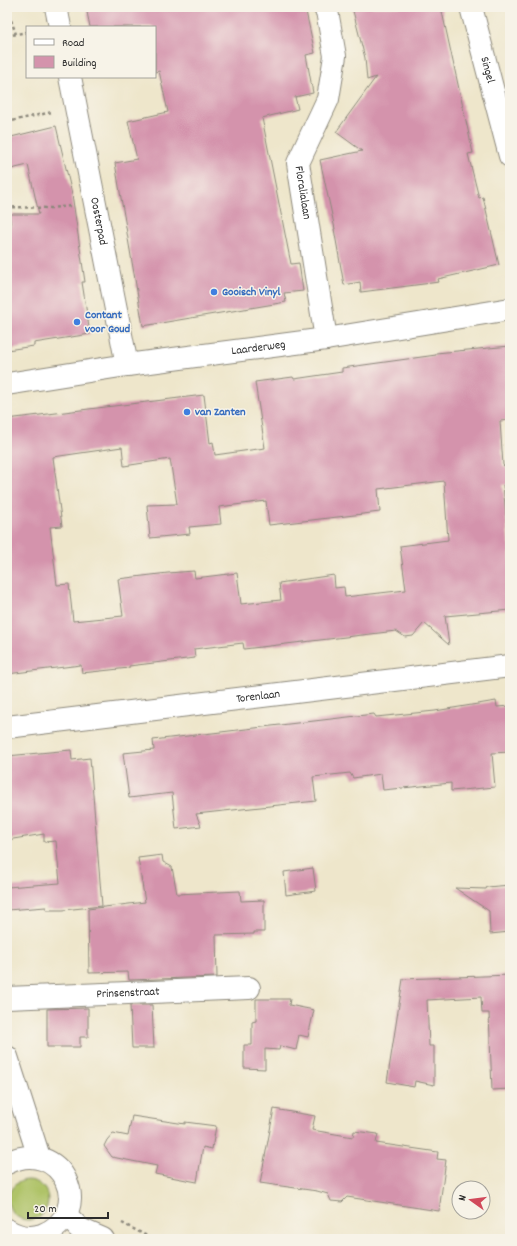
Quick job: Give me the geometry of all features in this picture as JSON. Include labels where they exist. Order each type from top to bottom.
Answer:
[{"type":"street","points":[[56,7],[60,26]]},
{"type":"street","name":"Floralialaan","points":[[324,7],[327,11],[335,56],[328,99],[298,163],[326,339]]},
{"type":"street","name":"Singel","points":[[471,7],[510,156]]},
{"type":"street","name":"Oosterpad","points":[[70,78],[127,365]]},
{"type":"street","name":"Laarderweg","points":[[7,384],[127,365],[326,339],[510,309]]},
{"type":"street","name":"Torenlaan","points":[[7,727],[510,666]]},
{"type":"street","name":"Prinsenstraat","points":[[7,998],[249,988]]},
{"type":"street","points":[[7,1057],[25,1109],[39,1157]]},
{"type":"street","points":[[7,1163],[23,1156],[39,1157],[56,1165],[66,1180],[71,1198],[66,1215],[53,1230],[35,1237],[15,1235],[7,1230]]},
{"type":"street","points":[[66,1215],[80,1229],[103,1239]]},
{"type":"path","points":[[7,9],[16,34]]},
{"type":"path","points":[[7,36],[26,32]]},
{"type":"path","points":[[7,122],[76,107]]},
{"type":"path","points":[[7,207],[51,208],[95,202]]},
{"type":"green space","points":[[32,1180],[39,1183],[45,1189],[48,1200],[47,1208],[39,1217],[32,1220],[24,1220],[17,1217],[9,1208],[8,1196],[11,1189],[20,1181]]},
{"type":"building","points":[[86,7],[305,7],[315,53],[306,55],[313,93],[295,97],[298,109],[262,118],[291,264],[299,263],[303,291],[284,293],[286,302],[143,326],[115,163],[137,159],[128,121],[168,112],[159,71],[156,72],[156,26],[90,26]]},
{"type":"building","points":[[352,7],[441,7],[473,153],[468,154],[479,198],[483,197],[499,265],[438,279],[439,282],[361,292],[360,282],[344,285],[335,229],[320,160],[362,151],[336,132],[376,77],[367,80],[365,58]]},
{"type":"building","points":[[56,126],[72,194],[85,282],[82,282],[90,334],[34,343],[34,346],[7,350],[7,227],[11,226],[9,214],[39,214],[28,165],[7,170],[7,138]]},
{"type":"building","points":[[510,346],[510,420],[500,421],[503,465],[510,471],[510,484],[503,485],[510,557],[510,610],[445,616],[449,645],[424,623],[413,636],[405,637],[396,631],[244,649],[243,643],[194,649],[195,658],[129,666],[129,668],[82,673],[81,665],[7,674],[7,419],[204,395],[210,443],[213,442],[215,455],[265,448],[255,382],[293,377],[294,379],[342,372],[342,368],[436,355],[436,353]],"holes":[[[122,447],[124,466],[170,459],[177,504],[147,505],[150,538],[190,534],[189,527],[221,524],[219,507],[266,501],[269,525],[380,512],[378,489],[444,481],[448,540],[400,546],[406,590],[345,597],[344,587],[335,588],[334,575],[279,583],[281,600],[241,604],[237,573],[195,578],[194,571],[168,573],[118,579],[123,616],[73,621],[69,584],[57,585],[50,527],[62,526],[53,457]]]},
{"type":"building","points":[[496,701],[497,707],[510,706],[510,752],[492,753],[495,787],[451,791],[451,783],[383,790],[381,774],[353,778],[350,773],[313,777],[316,801],[196,814],[201,826],[176,829],[172,793],[129,798],[123,753],[154,750],[153,740],[374,714],[376,717],[435,711]]},
{"type":"building","points":[[71,750],[72,760],[90,758],[102,906],[63,910],[46,910],[46,907],[7,910],[7,887],[60,883],[56,841],[44,842],[44,834],[7,840],[7,756]]},
{"type":"building","points":[[162,855],[163,862],[172,867],[177,894],[240,891],[241,901],[264,900],[264,932],[254,932],[254,934],[216,935],[217,977],[129,980],[128,972],[89,973],[88,909],[145,902],[138,858]]},
{"type":"building","points":[[313,868],[316,891],[286,895],[284,872]]},
{"type":"building","points":[[510,885],[510,932],[490,934],[489,911],[455,888],[486,889],[487,887]]},
{"type":"building","points":[[510,975],[510,1089],[492,1090],[489,1013],[482,1013],[481,997],[427,1000],[429,1046],[434,1046],[434,1085],[415,1081],[414,1087],[387,1082],[403,979]]},
{"type":"building","points":[[256,999],[290,999],[289,1005],[314,1010],[308,1037],[299,1035],[296,1050],[280,1046],[279,1050],[265,1049],[265,1069],[244,1068],[244,1045],[252,1045],[252,1022],[256,1021]]},
{"type":"building","points":[[130,1005],[152,1005],[154,1048],[132,1048]]},
{"type":"building","points":[[88,1008],[88,1037],[80,1037],[80,1047],[47,1047],[47,1009]]},
{"type":"building","points":[[274,1109],[315,1116],[312,1130],[353,1137],[354,1131],[378,1134],[376,1143],[438,1152],[437,1159],[446,1160],[439,1211],[347,1197],[342,1202],[331,1201],[328,1194],[317,1191],[260,1183]]},
{"type":"building","points":[[132,1116],[185,1124],[185,1122],[216,1126],[212,1149],[203,1147],[197,1182],[155,1174],[157,1166],[112,1157],[104,1146],[113,1133],[128,1136]]},
{"type":"place","name":"Gooisch Vinyl","points":[[214,292]]},
{"type":"place","name":"Contant voor Goud","points":[[77,322]]},
{"type":"place","name":"van Zanten","points":[[187,412]]}]
